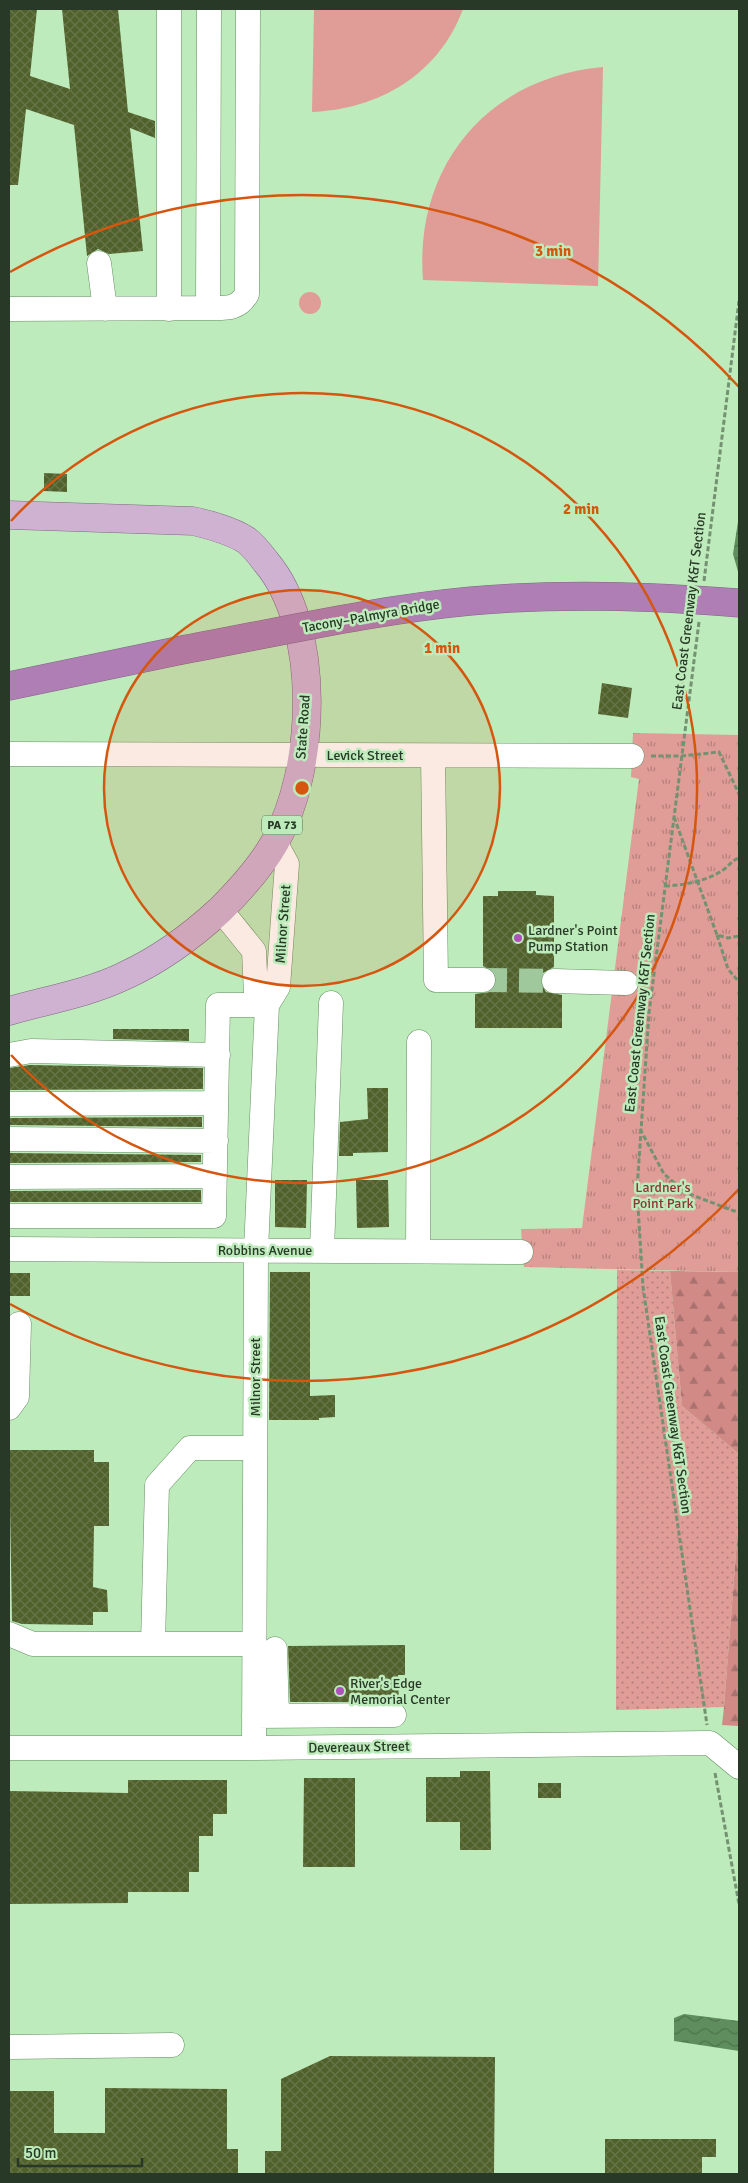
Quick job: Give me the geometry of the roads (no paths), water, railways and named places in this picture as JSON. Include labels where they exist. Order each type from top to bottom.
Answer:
[{"type":"highway","name":"Tacony–Palmyra Bridge","points":[[9,686],[177,651],[381,613],[471,601],[592,594],[739,603]]},
{"type":"highway","points":[[9,695],[56,676]]},
{"type":"main road","name":"State Road","points":[[9,515],[193,521],[212,525],[246,540],[275,572],[295,620],[306,672],[308,710],[303,756],[295,793],[275,842],[237,892],[220,909],[171,949],[124,977],[9,1011]]},
{"type":"street","points":[[169,9],[169,309]]},
{"type":"street","points":[[208,308],[209,9]]},
{"type":"street","points":[[9,309],[208,308],[235,307],[242,303],[247,294],[248,9]]},
{"type":"street","points":[[209,99],[247,98]]},
{"type":"street","points":[[99,262],[105,309]]},
{"type":"street","name":"Levick Street","points":[[9,754],[632,756]]},
{"type":"street","points":[[433,756],[436,980],[483,980]]},
{"type":"street","name":"Milnor Street","points":[[254,1748],[265,1716],[264,1646],[255,1448],[256,1250],[267,1005],[278,987],[287,864],[275,842]]},
{"type":"street","name":"Milnor Street","points":[[220,909],[254,951],[256,994],[267,1005]]},
{"type":"street","points":[[554,981],[626,983]]},
{"type":"street","points":[[322,1250],[331,1003]]},
{"type":"street","points":[[9,1216],[214,1216],[218,1005],[267,1005]]},
{"type":"street","points":[[418,1251],[419,1042]]},
{"type":"street","points":[[9,1054],[31,1051],[218,1055]]},
{"type":"street","points":[[9,1104],[216,1103]]},
{"type":"street","points":[[9,1139],[216,1141]]},
{"type":"street","points":[[9,1177],[215,1176]]},
{"type":"street","name":"Robbins Avenue","points":[[9,1249],[522,1252]]},
{"type":"street","points":[[9,1408],[17,1397],[19,1324]]},
{"type":"street","points":[[153,1644],[157,1485],[190,1448],[255,1448]]},
{"type":"street","points":[[9,1634],[33,1644],[264,1646]]},
{"type":"street","points":[[265,1716],[394,1715]]},
{"type":"street","name":"Devereaux Street","points":[[9,1748],[711,1745],[739,1766]]},
{"type":"street","points":[[9,2047],[172,2045]]},
{"type":"water","points":[[739,515],[739,575],[733,554]]},
{"type":"water","points":[[684,2014],[739,2021],[739,2051],[674,2041],[674,2018]]},
{"type":"tunnel","points":[[483,980],[554,981]]},
{"type":"place","name":"Lardner's Point Pump Station","points":[[518,938]]},
{"type":"place","name":"River's Edge Memorial Center","points":[[340,1691]]},
{"type":"park label","name":"Lardner's Point Park","points":[[663,1196]]}]
